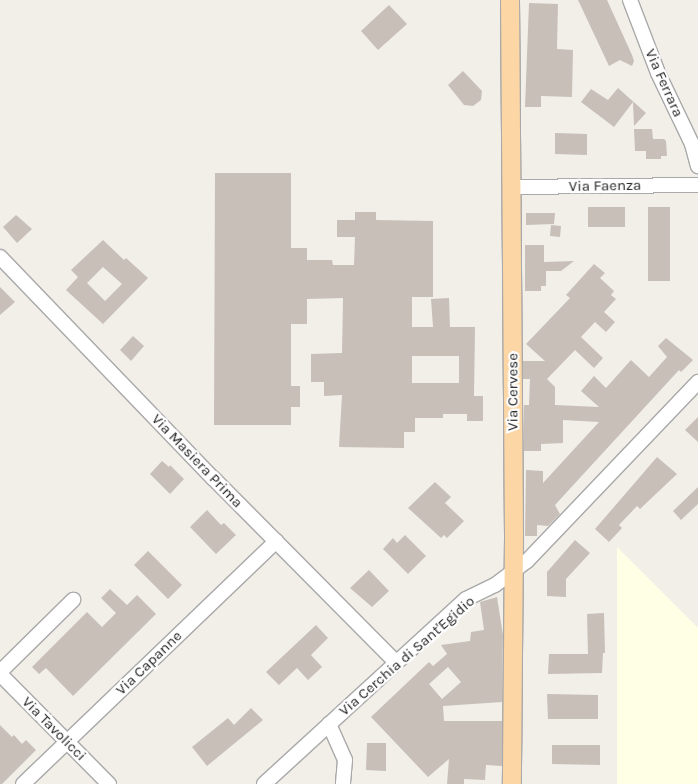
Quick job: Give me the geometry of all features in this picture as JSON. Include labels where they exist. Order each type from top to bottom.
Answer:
[{"type":"main road","name":"Via Cervese","points":[[510,0],[513,573],[512,784]]},
{"type":"street","name":"Via Ferrara","points":[[630,0],[655,65],[692,144],[698,166]]},
{"type":"street","name":"Via Faenza","points":[[511,187],[698,185]]},
{"type":"street","name":"Via Masiera Prima","points":[[0,257],[276,542],[396,662]]},
{"type":"street","name":"Via Cerchia di Sant'Egidio","points":[[264,784],[466,600],[513,573],[698,382]]},
{"type":"street","name":"Via Capanne","points":[[23,784],[276,542]]},
{"type":"street","points":[[0,673],[73,600]]},
{"type":"street","name":"Via Tavolicci","points":[[0,673],[109,784]]},
{"type":"street","points":[[329,724],[345,760],[343,784]]},
{"type":"shaded area","points":[[617,547],[698,628],[698,784],[617,784]]},
{"type":"building","points":[[578,0],[607,0],[632,55],[634,61],[632,66],[620,60],[609,66]]},
{"type":"building","points":[[529,3],[558,4],[557,49],[573,50],[572,97],[541,96],[541,107],[525,107]]},
{"type":"building","points":[[389,5],[407,24],[378,50],[361,31]]},
{"type":"building","points":[[463,71],[482,91],[481,100],[473,106],[464,105],[448,85]]},
{"type":"building","points":[[618,88],[646,113],[634,126],[633,102],[614,127],[581,102],[591,89],[608,100]]},
{"type":"building","points":[[634,129],[652,129],[653,139],[664,139],[666,141],[667,156],[661,156],[661,159],[646,159],[646,151],[635,151]]},
{"type":"building","points":[[555,133],[587,134],[587,155],[555,154]]},
{"type":"building","points":[[215,173],[291,173],[291,248],[307,248],[307,260],[332,260],[333,265],[354,265],[355,237],[337,237],[337,220],[355,220],[355,212],[376,212],[376,220],[433,221],[433,297],[412,297],[412,327],[433,327],[431,299],[449,298],[450,327],[475,327],[474,396],[483,396],[483,421],[467,421],[467,414],[443,414],[443,418],[415,418],[415,432],[404,432],[404,448],[339,447],[342,395],[324,396],[324,382],[311,382],[311,354],[342,353],[343,298],[307,299],[307,324],[291,324],[291,386],[300,386],[300,407],[291,407],[291,425],[214,425]],"holes":[[[412,356],[459,356],[459,383],[412,383]]]},
{"type":"building","points":[[588,207],[625,207],[625,227],[588,227]]},
{"type":"building","points":[[648,207],[670,207],[670,281],[648,281]]},
{"type":"building","points":[[526,213],[555,213],[554,224],[526,225]]},
{"type":"building","points":[[16,215],[32,229],[17,243],[3,227]]},
{"type":"building","points":[[551,225],[561,226],[560,237],[550,236]]},
{"type":"building","points":[[103,240],[124,260],[126,258],[148,278],[103,324],[66,290],[78,277],[71,270]],"holes":[[[103,267],[122,284],[105,301],[87,283]]]},
{"type":"building","points":[[525,245],[544,245],[544,262],[574,261],[561,271],[546,271],[546,286],[541,286],[541,291],[525,291]]},
{"type":"building","points":[[594,264],[605,273],[600,278],[614,291],[611,295],[616,299],[604,312],[615,322],[606,332],[595,322],[581,337],[603,358],[594,368],[575,350],[547,379],[555,387],[555,405],[599,407],[581,391],[594,376],[606,388],[631,360],[649,377],[667,357],[658,346],[666,338],[693,360],[681,372],[679,370],[555,505],[560,514],[548,526],[537,525],[537,536],[525,536],[526,470],[543,471],[543,483],[599,422],[563,420],[563,443],[541,444],[541,451],[524,451],[524,405],[529,405],[530,379],[523,379],[523,361],[545,361],[526,344],[570,298],[566,295]]},
{"type":"building","points":[[0,287],[15,302],[0,315]]},
{"type":"building","points":[[133,336],[144,346],[131,361],[120,350]]},
{"type":"building","points":[[698,417],[698,442],[685,430]]},
{"type":"building","points":[[657,457],[677,474],[640,509],[637,506],[619,525],[622,528],[609,542],[595,529]]},
{"type":"building","points":[[162,461],[169,467],[170,465],[184,479],[170,494],[150,474]]},
{"type":"building","points":[[435,482],[451,497],[445,503],[464,521],[447,538],[444,535],[441,538],[408,508]]},
{"type":"building","points":[[698,487],[698,504],[681,520],[673,511]]},
{"type":"building","points":[[207,510],[221,525],[224,523],[236,535],[216,554],[190,527]]},
{"type":"building","points":[[405,535],[426,556],[408,574],[383,549],[393,538],[397,543]]},
{"type":"building","points":[[575,540],[590,553],[566,579],[566,597],[547,596],[547,572]]},
{"type":"building","points":[[148,551],[182,585],[168,599],[134,565]]},
{"type":"building","points":[[369,570],[389,591],[372,607],[350,588]]},
{"type":"building","points":[[110,589],[127,605],[137,595],[156,614],[73,696],[46,668],[39,674],[32,667],[87,612],[102,627],[116,613],[101,598]]},
{"type":"building","points":[[497,597],[503,635],[502,702],[443,706],[444,721],[502,721],[502,766],[486,765],[485,780],[464,779],[464,784],[447,784],[449,759],[428,777],[371,717],[429,662],[433,666],[447,654],[441,645],[470,641],[471,632],[484,630],[480,602]],"holes":[[[448,667],[461,682],[442,699],[429,684]]]},
{"type":"building","points":[[604,613],[605,653],[603,653],[602,673],[548,674],[549,654],[588,654],[587,614]]},
{"type":"building","points":[[316,625],[328,638],[311,655],[322,667],[308,680],[297,668],[279,685],[266,672]]},
{"type":"building","points":[[547,694],[598,695],[598,719],[548,719]]},
{"type":"building","points":[[251,708],[263,720],[207,766],[192,747],[228,718],[234,725]]},
{"type":"building","points":[[0,725],[12,737],[14,735],[22,744],[26,740],[36,750],[2,784],[0,784]]},
{"type":"building","points":[[367,743],[386,743],[386,771],[366,770]]},
{"type":"building","points":[[552,745],[600,745],[600,765],[552,764]]}]
